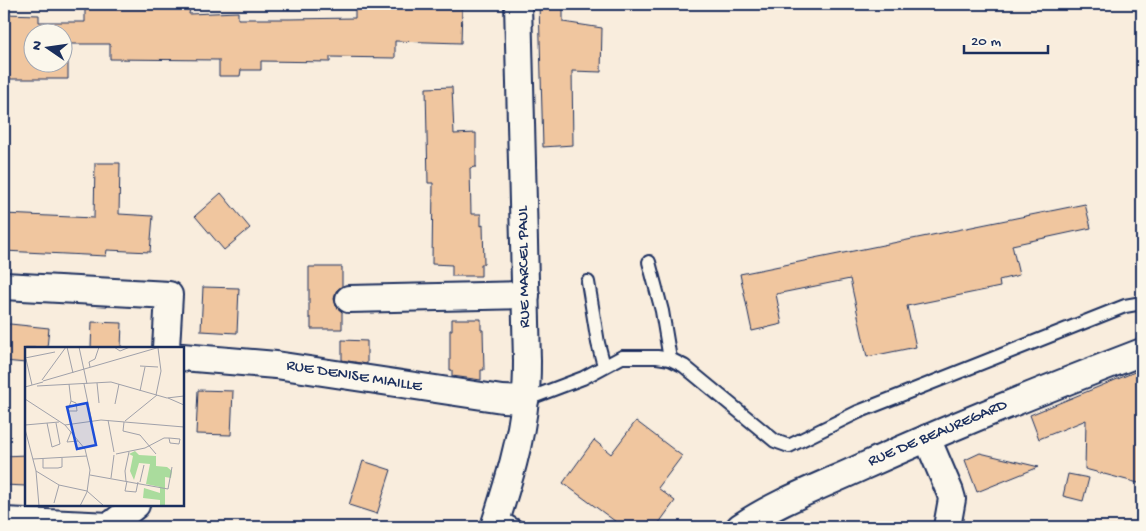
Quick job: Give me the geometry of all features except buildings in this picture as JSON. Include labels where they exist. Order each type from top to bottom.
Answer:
[{"type":"street","name":"RUE MARCEL PAUL","points":[[503,524],[526,400],[526,295],[518,4]]},
{"type":"street","points":[[4,286],[169,296],[166,347]]},
{"type":"street","points":[[349,299],[526,295]]},
{"type":"street","name":"RUE DE BEAUREGARD","points":[[740,527],[780,504],[927,438],[1142,352]]},
{"type":"street","name":"RUE DENISE MIAILLE","points":[[184,357],[256,363],[502,399],[526,400]]},
{"type":"street","points":[[927,438],[952,499],[947,527]]},
{"type":"street","points":[[4,521],[110,526],[135,506]]},
{"type":"lane","points":[[649,262],[662,311],[670,359]]},
{"type":"lane","points":[[588,282],[598,343],[604,366]]},
{"type":"lane","points":[[526,400],[583,378],[622,357],[637,356],[670,359],[684,366],[775,442],[789,446],[858,412],[1124,306],[1142,303]]}]
